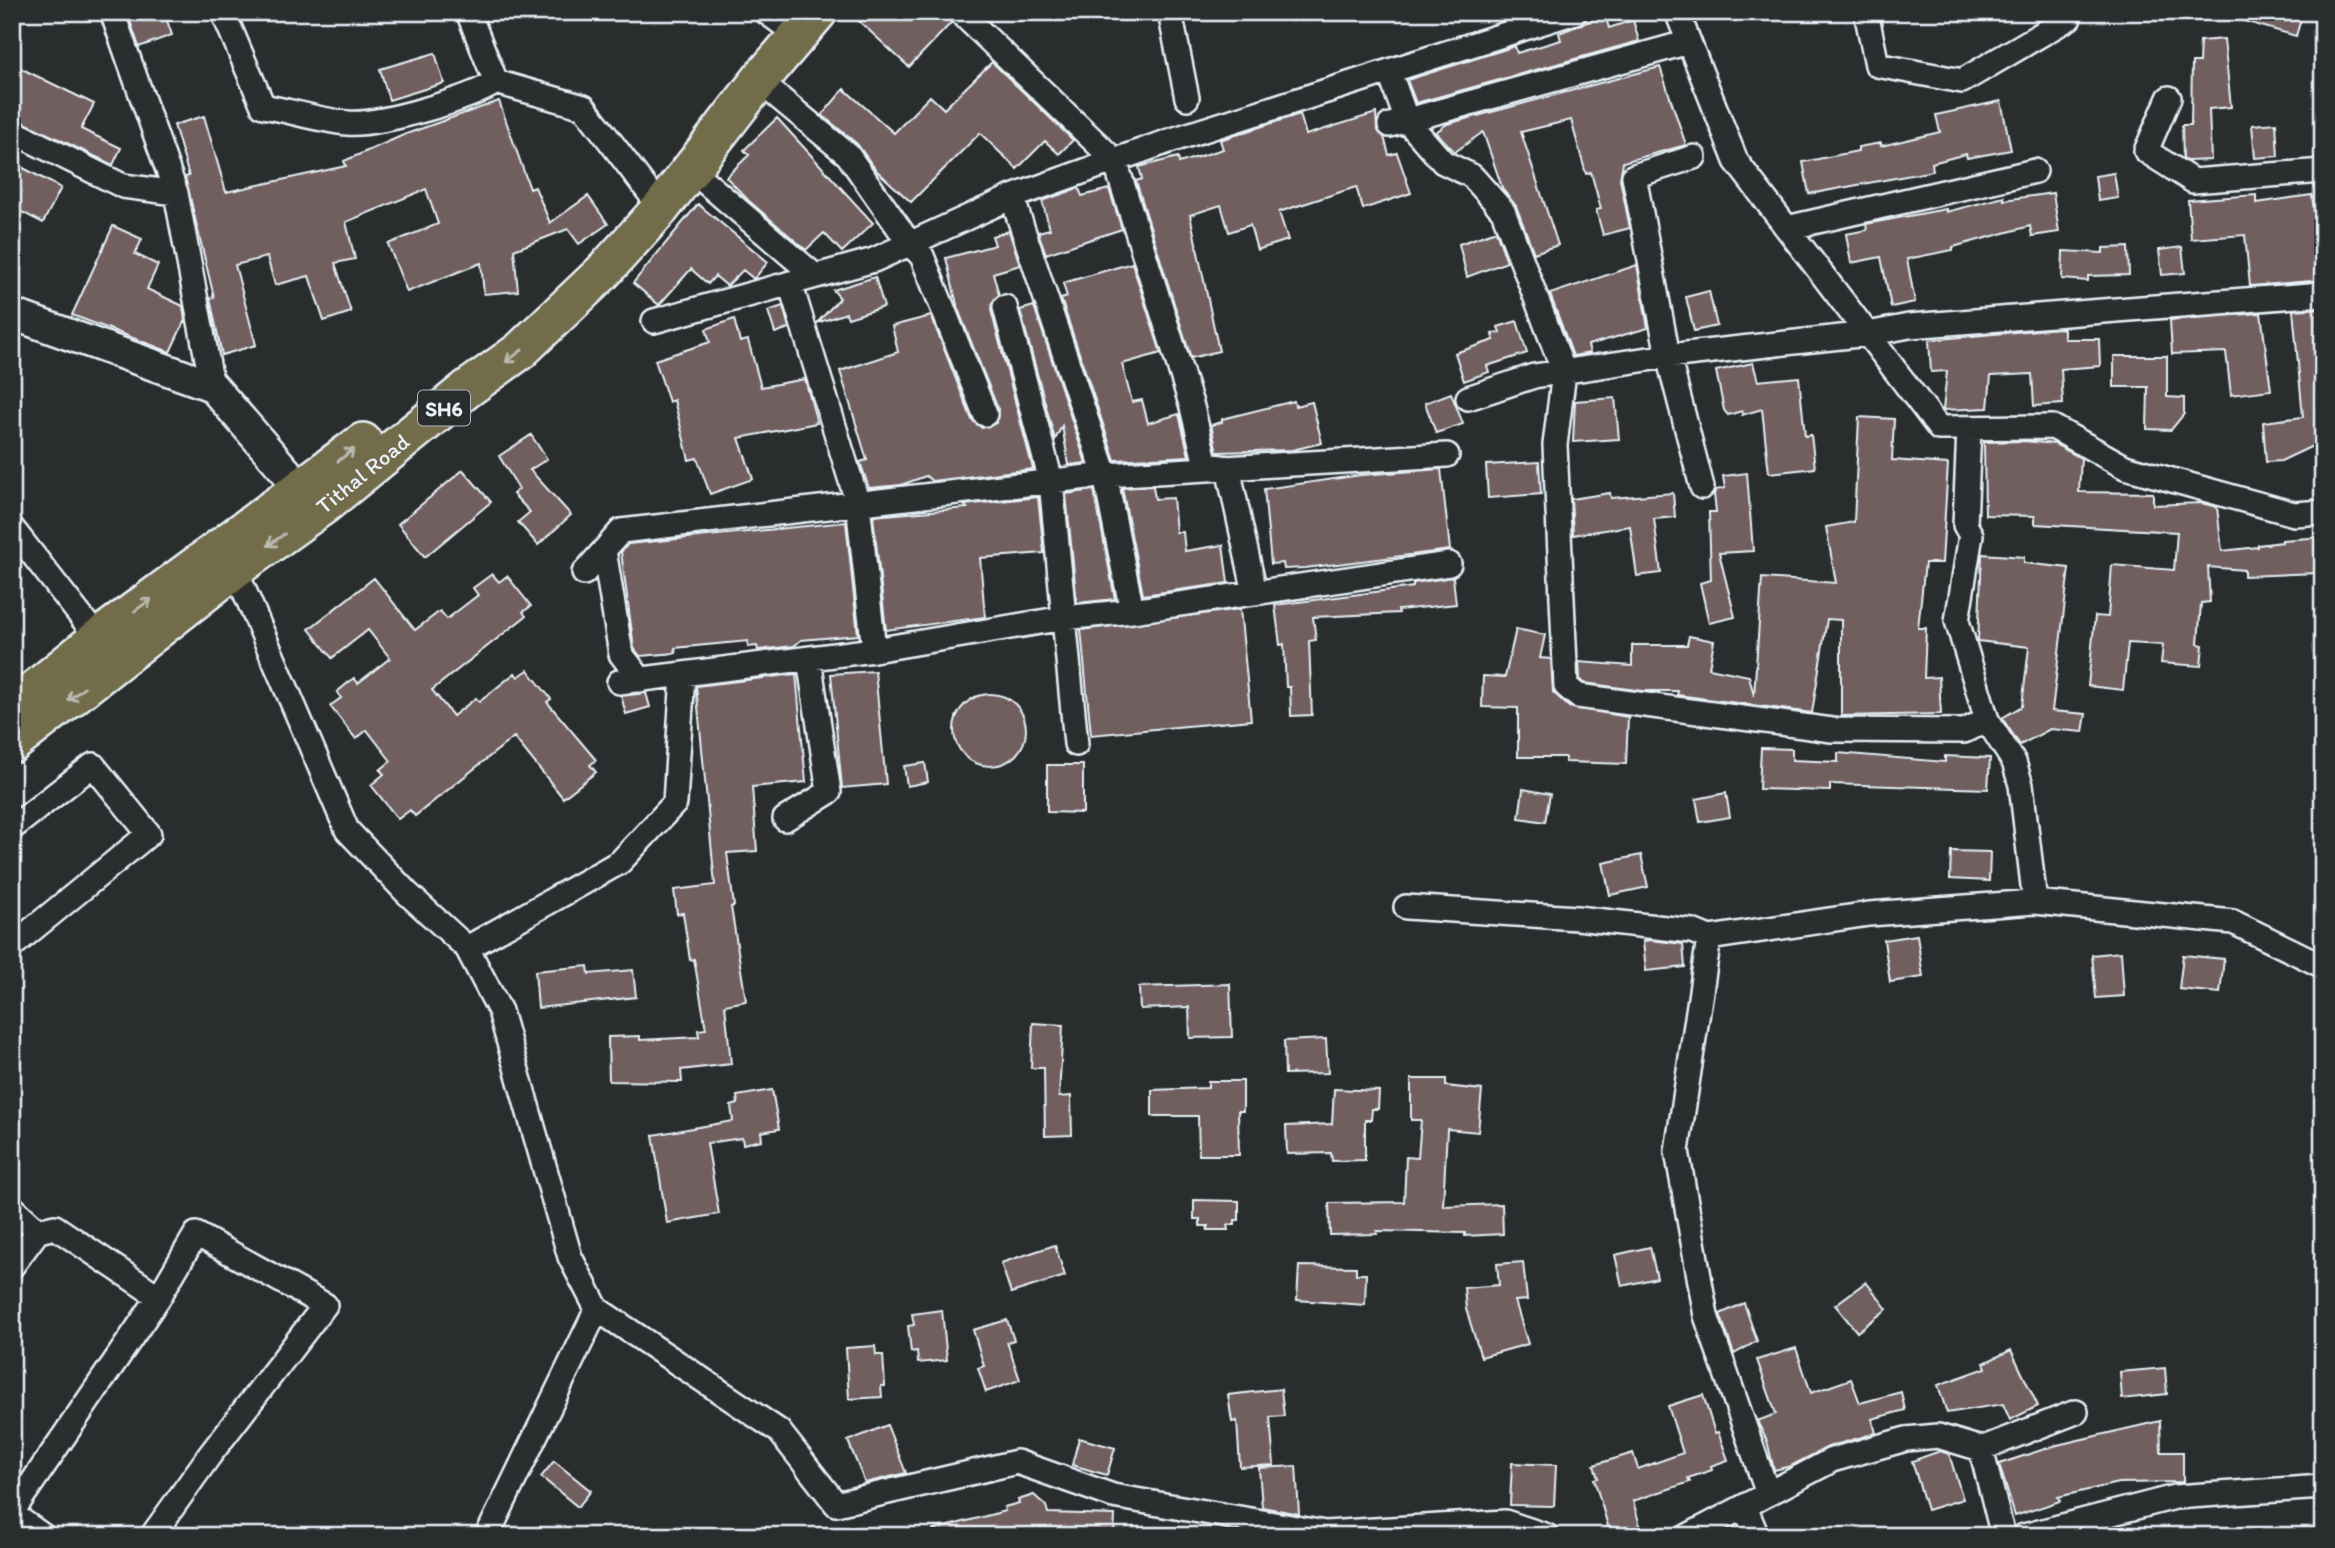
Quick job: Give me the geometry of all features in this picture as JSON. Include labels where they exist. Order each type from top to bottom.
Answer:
[{"type":"main road","name":"Tithal Road","points":[[12,744],[108,650],[235,569],[313,498],[520,352],[603,273],[655,199],[690,169],[759,81],[790,19]]},
{"type":"main road","points":[[655,199],[790,19]]},
{"type":"main road","points":[[12,708],[108,650],[313,498]]},
{"type":"street","points":[[112,12],[176,193],[212,386]]},
{"type":"street","points":[[223,12],[263,106],[350,123],[411,113],[479,94],[496,82]]},
{"type":"street","points":[[468,12],[496,82]]},
{"type":"street","points":[[960,12],[1115,160],[1192,407],[1205,461],[1213,466],[1228,468]]},
{"type":"street","points":[[1170,12],[1187,98]]},
{"type":"street","points":[[654,321],[874,260],[1012,197],[1115,160],[1575,12]]},
{"type":"street","points":[[1677,12],[1736,161],[1939,428],[2053,427],[2125,467],[2294,514],[2323,512]]},
{"type":"street","points":[[1866,12],[1877,65],[1962,81],[2068,18]]},
{"type":"street","points":[[1398,123],[1689,42]]},
{"type":"street","points":[[1389,71],[1398,123],[1443,162],[1472,176],[1503,211],[1564,372],[1555,458],[1566,687],[1578,696],[1832,730],[1964,731],[1987,720]]},
{"type":"street","points":[[759,81],[848,155],[910,244],[922,256],[985,414]]},
{"type":"street","points":[[496,82],[584,107],[655,199]]},
{"type":"street","points":[[2169,98],[2146,151],[2193,181],[2323,171]]},
{"type":"street","points":[[12,131],[123,186],[176,193]]},
{"type":"street","points":[[1694,157],[1634,176],[1668,356],[1702,487]]},
{"type":"street","points":[[690,169],[815,276]]},
{"type":"street","points":[[1787,228],[2035,171]]},
{"type":"street","points":[[1012,197],[1105,475],[1132,611]]},
{"type":"street","points":[[790,283],[858,503],[874,650]]},
{"type":"street","points":[[1468,398],[1534,376],[1668,356],[1868,334],[1909,326],[2323,294]]},
{"type":"street","points":[[1005,307],[1051,481],[1076,744]]},
{"type":"street","points":[[12,314],[212,386],[313,498]]},
{"type":"street","points":[[1969,428],[1965,525],[1971,535],[1957,621],[1987,720],[2014,762],[2021,785],[2035,902]]},
{"type":"street","points":[[584,572],[621,531],[1105,475],[1447,455]]},
{"type":"street","points":[[1228,468],[1255,593]]},
{"type":"street","points":[[16,540],[108,650]]},
{"type":"street","points":[[604,550],[621,654],[630,681],[874,650],[1065,618],[1132,611],[1450,564]]},
{"type":"street","points":[[235,569],[347,830],[407,893],[467,948],[500,1011],[570,1257],[597,1309],[779,1431],[835,1504],[1017,1462],[1114,1496],[1325,1533],[1505,1522],[1547,1536]]},
{"type":"street","points":[[785,819],[829,792],[809,659]]},
{"type":"street","points":[[467,948],[620,862],[675,803],[683,674]]},
{"type":"street","points":[[12,828],[93,765],[149,834],[12,946]]},
{"type":"street","points":[[1406,907],[1577,918],[1692,931],[1709,938],[1869,914],[2035,902],[2233,922],[2323,966]]},
{"type":"street","points":[[1709,938],[1677,1151],[1706,1316],[1768,1494]]},
{"type":"street","points":[[12,1207],[38,1231]]},
{"type":"street","points":[[12,1266],[38,1231],[55,1227],[159,1297]]},
{"type":"street","points":[[43,1536],[12,1513],[159,1297],[196,1234],[325,1305],[152,1536]]},
{"type":"street","points":[[486,1536],[597,1309]]},
{"type":"street","points":[[1688,1536],[1832,1460],[1906,1439],[1938,1436],[1981,1449],[2076,1412]]},
{"type":"street","points":[[1981,1449],[2003,1536]]},
{"type":"street","points":[[2024,1536],[2175,1497],[2323,1488]]},
{"type":"street","points":[[1745,1507],[1757,1536]]},
{"type":"building","points":[[127,12],[164,12],[172,35],[139,47]]},
{"type":"building","points":[[849,12],[945,12],[951,23],[909,67]]},
{"type":"building","points":[[2231,12],[2303,12],[2296,36],[2230,17]]},
{"type":"building","points":[[1605,15],[1609,28],[1633,20],[1639,41],[1416,103],[1407,80],[1515,46],[1517,53],[1561,40],[1559,33]]},
{"type":"building","points":[[2224,39],[2231,107],[2209,109],[2211,160],[2188,161],[2183,158],[2182,125],[2191,125],[2192,62],[2199,62],[2200,41]]},
{"type":"building","points":[[435,53],[444,83],[389,100],[380,69]]},
{"type":"building","points":[[992,62],[1073,140],[1059,154],[1045,141],[1017,169],[980,133],[911,202],[876,170],[857,144],[822,115],[844,89],[894,133],[930,96],[944,109]]},
{"type":"building","points":[[12,64],[94,104],[81,129],[121,148],[113,165],[12,117]]},
{"type":"building","points":[[1660,67],[1686,145],[1623,162],[1620,179],[1630,228],[1603,235],[1596,210],[1601,209],[1591,172],[1586,174],[1571,120],[1521,132],[1558,245],[1534,253],[1516,206],[1503,190],[1483,132],[1455,152],[1436,132],[1447,124]]},
{"type":"building","points":[[499,101],[530,189],[535,187],[550,223],[588,196],[608,224],[579,244],[568,229],[514,250],[518,291],[484,294],[481,263],[407,292],[388,244],[438,224],[426,189],[346,222],[355,259],[335,263],[351,312],[324,321],[309,276],[275,285],[267,257],[235,265],[256,345],[222,355],[210,298],[214,297],[185,177],[189,176],[174,125],[204,116],[226,192],[346,166],[344,161],[406,134]]},
{"type":"building","points":[[2001,101],[2011,150],[1967,158],[1966,154],[1932,163],[1933,171],[1809,194],[1803,162],[1858,151],[1858,147],[1881,143],[1881,146],[1940,132],[1936,115]]},
{"type":"building","points":[[1376,113],[1377,129],[1384,137],[1389,155],[1397,153],[1411,193],[1363,209],[1356,187],[1279,212],[1288,240],[1257,250],[1250,225],[1229,232],[1221,205],[1190,215],[1219,351],[1191,358],[1136,181],[1142,179],[1139,167],[1178,157],[1179,163],[1223,149],[1220,140],[1300,114],[1306,135]]},
{"type":"building","points":[[777,118],[873,223],[842,252],[824,233],[806,250],[749,201],[726,177],[749,155],[744,150]]},
{"type":"building","points":[[2276,123],[2278,156],[2255,158],[2252,125]]},
{"type":"building","points":[[12,162],[61,188],[43,223],[12,207]]},
{"type":"building","points":[[2114,173],[2118,198],[2098,201],[2095,176]]},
{"type":"building","points":[[1079,188],[1082,196],[1109,189],[1122,229],[1046,254],[1038,232],[1050,229],[1042,201]]},
{"type":"building","points":[[2053,193],[2059,232],[2032,236],[2030,226],[1953,247],[1953,250],[1907,259],[1915,302],[1891,307],[1881,257],[1851,263],[1846,234],[1867,230],[1866,224],[1946,209],[1946,212],[2004,197],[2004,200]]},
{"type":"building","points":[[2256,195],[2256,203],[2312,195],[2319,243],[2323,242],[2323,280],[2250,286],[2245,235],[2191,239],[2188,200]]},
{"type":"building","points":[[698,204],[768,262],[754,279],[743,270],[727,286],[715,276],[708,284],[691,269],[659,305],[633,283]]},
{"type":"building","points":[[113,226],[142,239],[135,254],[158,265],[147,289],[183,306],[185,320],[170,352],[72,315]]},
{"type":"building","points":[[1009,231],[1020,265],[993,273],[999,295],[992,303],[991,310],[1033,469],[932,481],[926,476],[901,485],[869,488],[860,462],[867,460],[840,371],[898,352],[892,326],[931,316],[972,420],[982,428],[996,423],[998,409],[958,309],[946,258],[995,245],[992,236]]},
{"type":"building","points":[[1496,231],[1507,262],[1467,277],[1459,244]]},
{"type":"building","points":[[2128,247],[2129,275],[2088,276],[2088,281],[2062,279],[2063,251],[2103,253],[2103,248]]},
{"type":"building","points":[[2182,247],[2185,273],[2162,275],[2159,250]]},
{"type":"building","points":[[1132,263],[1161,353],[1122,364],[1132,402],[1142,400],[1148,423],[1179,414],[1189,456],[1115,460],[1061,299],[1067,297],[1063,283]]},
{"type":"building","points":[[1637,265],[1648,328],[1588,345],[1590,353],[1573,356],[1550,294]]},
{"type":"building","points":[[875,277],[884,307],[848,318],[846,313],[817,323],[840,298],[833,290]]},
{"type":"building","points":[[1709,291],[1717,326],[1694,331],[1686,297]]},
{"type":"building","points":[[783,306],[789,328],[775,333],[768,311]]},
{"type":"building","points":[[1034,306],[1086,463],[1069,465],[1062,426],[1055,440],[1020,310]]},
{"type":"building","points":[[2323,308],[2321,442],[2281,461],[2266,462],[2263,422],[2303,417],[2293,310]]},
{"type":"building","points":[[2261,313],[2271,390],[2231,395],[2226,352],[2172,354],[2170,320]]},
{"type":"building","points":[[734,319],[740,342],[748,340],[761,387],[805,379],[817,423],[739,438],[753,479],[710,494],[697,458],[689,460],[674,400],[669,402],[655,360],[710,342],[706,329]]},
{"type":"building","points":[[1517,321],[1527,353],[1487,366],[1489,372],[1464,381],[1455,353],[1494,340],[1492,334],[1500,332],[1498,327]]},
{"type":"building","points":[[2064,329],[2064,339],[2099,339],[2100,366],[2061,369],[2063,404],[2034,406],[2032,374],[1991,376],[1988,408],[1943,410],[1947,371],[1931,372],[1929,340]]},
{"type":"building","points":[[2114,356],[2167,356],[2167,397],[2184,398],[2184,414],[2171,430],[2147,429],[2148,387],[2114,387]]},
{"type":"building","points":[[1753,363],[1758,381],[1799,377],[1805,436],[1811,435],[1815,468],[1769,473],[1762,409],[1742,415],[1742,411],[1728,415],[1724,410],[1716,371]]},
{"type":"building","points":[[1451,393],[1463,424],[1436,433],[1425,403]]},
{"type":"building","points":[[1615,398],[1619,439],[1573,442],[1575,401]]},
{"type":"building","points":[[1294,401],[1295,406],[1312,402],[1322,443],[1292,450],[1217,452],[1211,425],[1222,422],[1222,419]]},
{"type":"building","points":[[1859,417],[1894,419],[1892,460],[1948,464],[1942,563],[1925,563],[1918,628],[1926,628],[1924,678],[1939,677],[1941,714],[1841,716],[1841,620],[1827,619],[1812,713],[1677,695],[1678,691],[1643,691],[1584,683],[1580,679],[1579,662],[1632,666],[1632,645],[1687,645],[1689,636],[1714,641],[1709,668],[1749,676],[1754,696],[1762,578],[1836,583],[1826,527],[1854,522]]},
{"type":"building","points":[[531,435],[547,459],[530,470],[571,515],[538,545],[518,522],[530,512],[513,494],[519,489],[499,456]]},
{"type":"building","points":[[2024,441],[2055,444],[2081,458],[2079,492],[2153,493],[2153,505],[2201,503],[2217,507],[2222,551],[2258,547],[2282,540],[2323,537],[2323,570],[2317,570],[2318,573],[2244,576],[2244,570],[2208,567],[2210,602],[2201,603],[2198,644],[2203,645],[2201,666],[2161,663],[2163,645],[2128,643],[2123,690],[2088,686],[2095,616],[2108,617],[2112,565],[2174,570],[2177,532],[2035,524],[2035,516],[1985,515],[1984,442]]},
{"type":"building","points":[[1539,462],[1541,494],[1488,498],[1486,465]]},
{"type":"building","points":[[1441,469],[1450,550],[1305,568],[1284,569],[1283,563],[1271,564],[1264,489],[1361,475]]},
{"type":"building","points":[[463,470],[491,502],[425,557],[398,524]]},
{"type":"building","points":[[1747,473],[1753,551],[1719,553],[1735,617],[1709,623],[1700,583],[1711,580],[1709,512],[1716,512],[1714,494],[1716,490],[1725,488],[1723,476]]},
{"type":"building","points":[[1153,486],[1155,499],[1173,498],[1176,532],[1183,532],[1185,551],[1223,545],[1228,583],[1143,595],[1122,488]]},
{"type":"building","points":[[1094,490],[1115,599],[1077,603],[1066,494]]},
{"type":"building","points":[[1610,493],[1611,498],[1673,493],[1675,517],[1654,519],[1661,573],[1637,576],[1630,526],[1573,535],[1571,499]]},
{"type":"building","points":[[1038,497],[1044,553],[980,558],[985,617],[886,630],[873,516],[967,508],[964,505]]},
{"type":"building","points":[[846,522],[858,635],[801,640],[794,646],[758,650],[757,646],[748,647],[748,641],[675,648],[676,653],[640,656],[634,648],[621,552],[628,544]]},
{"type":"building","points":[[1982,554],[2024,557],[2024,563],[2069,568],[2052,711],[2086,714],[2083,732],[2050,729],[2020,745],[2002,718],[2022,706],[2029,647],[1978,641]]},
{"type":"building","points":[[492,574],[499,582],[507,576],[531,606],[523,612],[526,616],[432,690],[453,716],[476,698],[479,702],[515,673],[518,677],[528,670],[551,699],[547,702],[596,760],[590,765],[596,772],[563,798],[514,737],[415,816],[410,810],[398,819],[371,785],[384,774],[380,770],[391,761],[367,730],[356,739],[330,706],[341,698],[337,692],[354,678],[358,683],[390,658],[368,630],[332,658],[309,629],[374,578],[415,630],[440,611],[447,619],[478,595],[473,588]]},
{"type":"building","points":[[1453,577],[1456,604],[1398,610],[1399,613],[1313,617],[1316,640],[1309,641],[1312,715],[1291,716],[1290,687],[1286,687],[1284,644],[1280,645],[1275,605],[1413,587],[1413,583]]},
{"type":"building","points":[[1240,609],[1251,720],[1091,735],[1081,630]]},
{"type":"building","points":[[1516,629],[1545,635],[1540,658],[1551,659],[1553,692],[1569,707],[1628,717],[1626,764],[1565,762],[1565,757],[1518,757],[1518,708],[1482,707],[1483,676],[1505,677]]},
{"type":"building","points":[[875,671],[886,784],[842,788],[831,674]]},
{"type":"building","points":[[796,674],[806,782],[752,787],[757,851],[727,853],[734,906],[731,907],[746,1001],[725,1005],[731,1064],[681,1070],[682,1082],[609,1081],[608,1037],[640,1036],[640,1040],[699,1037],[698,1030],[706,1029],[694,959],[690,960],[683,913],[677,914],[674,890],[715,885],[696,686]]},
{"type":"building","points":[[646,693],[650,707],[626,714],[621,696]]},
{"type":"building","points":[[990,694],[1010,700],[1020,710],[1026,730],[1020,750],[1010,760],[990,766],[970,760],[960,750],[954,730],[960,710],[970,700]]},
{"type":"building","points":[[1761,748],[1792,749],[1792,760],[1838,762],[1838,753],[1945,762],[1945,756],[1990,758],[1988,789],[1830,784],[1830,791],[1759,789]]},
{"type":"building","points":[[925,763],[928,782],[907,786],[904,766]]},
{"type":"building","points":[[1047,765],[1083,765],[1083,813],[1047,812]]},
{"type":"building","points":[[1523,789],[1550,794],[1545,822],[1519,818]]},
{"type":"building","points":[[1726,793],[1730,817],[1700,822],[1696,799]]},
{"type":"building","points":[[1951,851],[1990,852],[1989,881],[1950,879]]},
{"type":"building","points":[[1641,855],[1648,887],[1610,895],[1603,863]]},
{"type":"building","points":[[1917,935],[1923,977],[1890,982],[1884,940]]},
{"type":"building","points":[[1643,941],[1683,944],[1685,967],[1646,971]]},
{"type":"building","points":[[2121,952],[2124,996],[2096,998],[2092,955]]},
{"type":"building","points":[[2183,955],[2224,959],[2220,993],[2179,989]]},
{"type":"building","points":[[588,966],[589,974],[633,970],[636,997],[538,1008],[535,971]]},
{"type":"building","points":[[1230,984],[1232,1037],[1190,1038],[1189,1007],[1140,1009],[1139,987]]},
{"type":"building","points":[[1033,1023],[1063,1025],[1059,1097],[1071,1096],[1072,1135],[1045,1136],[1044,1068],[1031,1068]]},
{"type":"building","points":[[1326,1039],[1328,1073],[1285,1074],[1284,1041]]},
{"type":"building","points":[[1411,1079],[1446,1079],[1446,1086],[1482,1090],[1478,1132],[1447,1129],[1443,1206],[1502,1204],[1503,1234],[1465,1236],[1465,1233],[1377,1231],[1377,1234],[1330,1235],[1329,1203],[1404,1202],[1406,1157],[1418,1158],[1421,1120],[1411,1120]]},
{"type":"building","points":[[1208,1081],[1243,1081],[1243,1111],[1238,1111],[1239,1155],[1199,1155],[1198,1116],[1152,1116],[1152,1090],[1208,1088]]},
{"type":"building","points":[[1334,1089],[1379,1091],[1378,1109],[1372,1109],[1371,1120],[1365,1120],[1365,1160],[1332,1161],[1331,1153],[1287,1154],[1286,1126],[1332,1124]]},
{"type":"building","points":[[772,1090],[779,1129],[761,1132],[762,1140],[743,1144],[742,1138],[707,1143],[719,1214],[667,1223],[653,1135],[733,1121],[731,1106],[738,1104],[737,1096]]},
{"type":"building","points":[[1194,1200],[1239,1201],[1239,1220],[1235,1220],[1235,1225],[1227,1225],[1228,1230],[1207,1230],[1208,1226],[1200,1226],[1200,1219],[1194,1219]]},
{"type":"building","points":[[1055,1245],[1065,1276],[1011,1293],[1001,1263]]},
{"type":"building","points":[[1650,1247],[1657,1278],[1622,1286],[1615,1255]]},
{"type":"building","points":[[1523,1262],[1527,1300],[1515,1301],[1528,1344],[1481,1357],[1466,1309],[1464,1288],[1499,1285],[1497,1264]]},
{"type":"building","points":[[1299,1266],[1356,1267],[1356,1274],[1366,1274],[1365,1305],[1297,1300]]},
{"type":"building","points":[[1866,1282],[1887,1309],[1857,1332],[1835,1305]]},
{"type":"building","points":[[1744,1303],[1757,1341],[1734,1354],[1720,1314]]},
{"type":"building","points":[[942,1310],[947,1360],[918,1363],[917,1351],[911,1352],[908,1326],[914,1325],[912,1314]]},
{"type":"building","points":[[1007,1320],[1014,1340],[1007,1342],[1020,1380],[986,1392],[978,1368],[984,1366],[973,1330]]},
{"type":"building","points":[[875,1346],[876,1355],[883,1355],[885,1386],[881,1386],[882,1397],[849,1399],[846,1348]]},
{"type":"building","points":[[1796,1348],[1811,1393],[1851,1379],[1860,1403],[1901,1392],[1905,1410],[1872,1419],[1876,1433],[1828,1447],[1791,1466],[1774,1470],[1767,1441],[1757,1421],[1776,1414],[1757,1360]]},
{"type":"building","points":[[2011,1350],[2038,1406],[2010,1420],[2003,1404],[1947,1413],[1938,1385],[1986,1368],[1984,1363]]},
{"type":"building","points":[[2165,1368],[2167,1394],[2122,1399],[2120,1372]]},
{"type":"building","points":[[1281,1389],[1284,1416],[1270,1417],[1274,1465],[1240,1467],[1237,1421],[1232,1422],[1228,1395]]},
{"type":"building","points":[[1703,1395],[1715,1433],[1718,1432],[1728,1460],[1711,1466],[1712,1470],[1688,1478],[1690,1482],[1633,1501],[1643,1536],[1611,1536],[1594,1479],[1598,1478],[1594,1465],[1633,1453],[1638,1469],[1683,1453],[1668,1406]]},
{"type":"building","points":[[2160,1421],[2161,1452],[2183,1452],[2183,1482],[2118,1483],[2058,1497],[2060,1501],[2015,1516],[1999,1464],[2057,1445]]},
{"type":"building","points":[[887,1425],[906,1473],[865,1483],[848,1441]]},
{"type":"building","points":[[1079,1438],[1115,1448],[1107,1475],[1072,1465]]},
{"type":"building","points":[[1940,1451],[1949,1454],[1963,1499],[1927,1510],[1912,1461]]},
{"type":"building","points":[[554,1461],[591,1491],[578,1507],[541,1477]]},
{"type":"building","points":[[1512,1463],[1556,1465],[1554,1506],[1510,1505]]},
{"type":"building","points":[[1296,1466],[1299,1514],[1262,1507],[1259,1468]]},
{"type":"building","points":[[1034,1495],[1046,1506],[1048,1513],[1115,1515],[1114,1536],[934,1536],[933,1530],[1005,1511],[1004,1507]]}]
